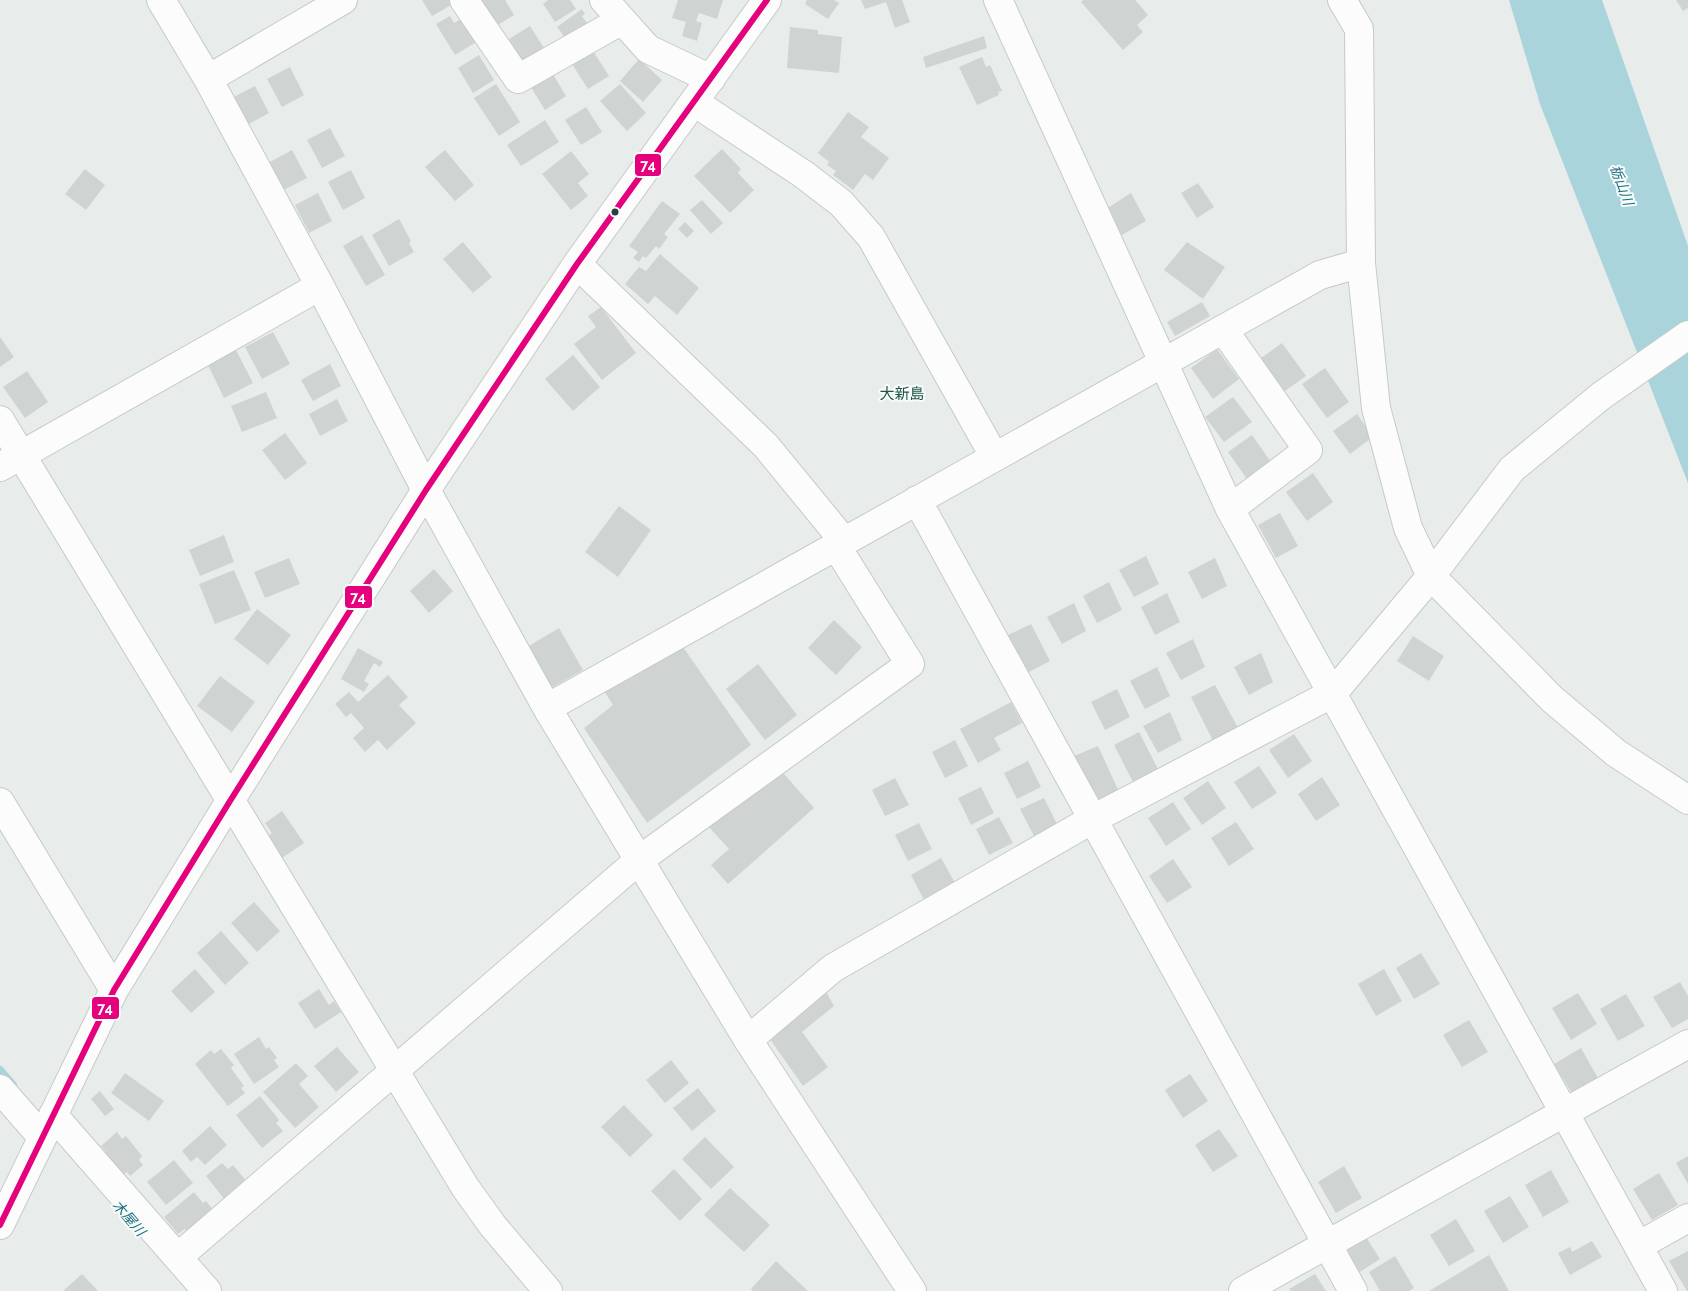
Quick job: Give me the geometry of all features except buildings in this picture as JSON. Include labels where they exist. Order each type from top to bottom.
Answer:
[{"type":"street","points":[[161,0],[208,79],[320,286],[426,490],[547,708],[748,1040],[912,1291]]},
{"type":"street","points":[[208,79],[342,0]]},
{"type":"street","points":[[464,0],[518,79],[622,20]]},
{"type":"street","points":[[604,0],[648,49],[711,79]]},
{"type":"street","points":[[0,1225],[114,990],[230,801],[426,490],[577,264],[768,0]]},
{"type":"street","points":[[998,0],[1161,362],[1230,508],[1663,1291]]},
{"type":"street","points":[[1342,0],[1359,29],[1361,262],[1376,408],[1408,528],[1431,576],[1552,699],[1616,753],[1688,800]]},
{"type":"street","points":[[694,102],[803,174],[841,203],[871,237],[994,456]]},
{"type":"street","points":[[547,708],[1161,362],[1320,275],[1361,262]]},
{"type":"street","points":[[178,1257],[639,860],[910,664],[839,542],[766,446],[577,264]]},
{"type":"street","points":[[10,461],[320,286]]},
{"type":"street","points":[[1223,329],[1308,450],[1230,508]]},
{"type":"street","points":[[748,1040],[833,968],[1093,819],[1333,693],[1431,576],[1512,469],[1601,396],[1688,335]]},
{"type":"street","points":[[0,420],[10,461],[230,801],[465,1187],[493,1226],[548,1291]]},
{"type":"street","points":[[918,500],[1353,1291]]},
{"type":"street","points":[[0,802],[114,990]]},
{"type":"street","points":[[1243,1291],[1688,1044]]},
{"type":"street","points":[[0,1089],[48,1126],[178,1257],[207,1291]]},
{"type":"street","points":[[1638,1246],[1688,1218]]},
{"type":"water","name":"栃山川","points":[[1509,0],[1602,0],[1688,246],[1688,483],[1540,104]]},
{"type":"waterway","name":"木屋川","points":[[0,1070],[13,1085]]},
{"type":"transit line","name":"74","points":[[0,1225],[114,990],[230,801],[426,490],[577,264],[767,0]]},
{"type":"district","name":"大新島","points":[[902,394]]}]
